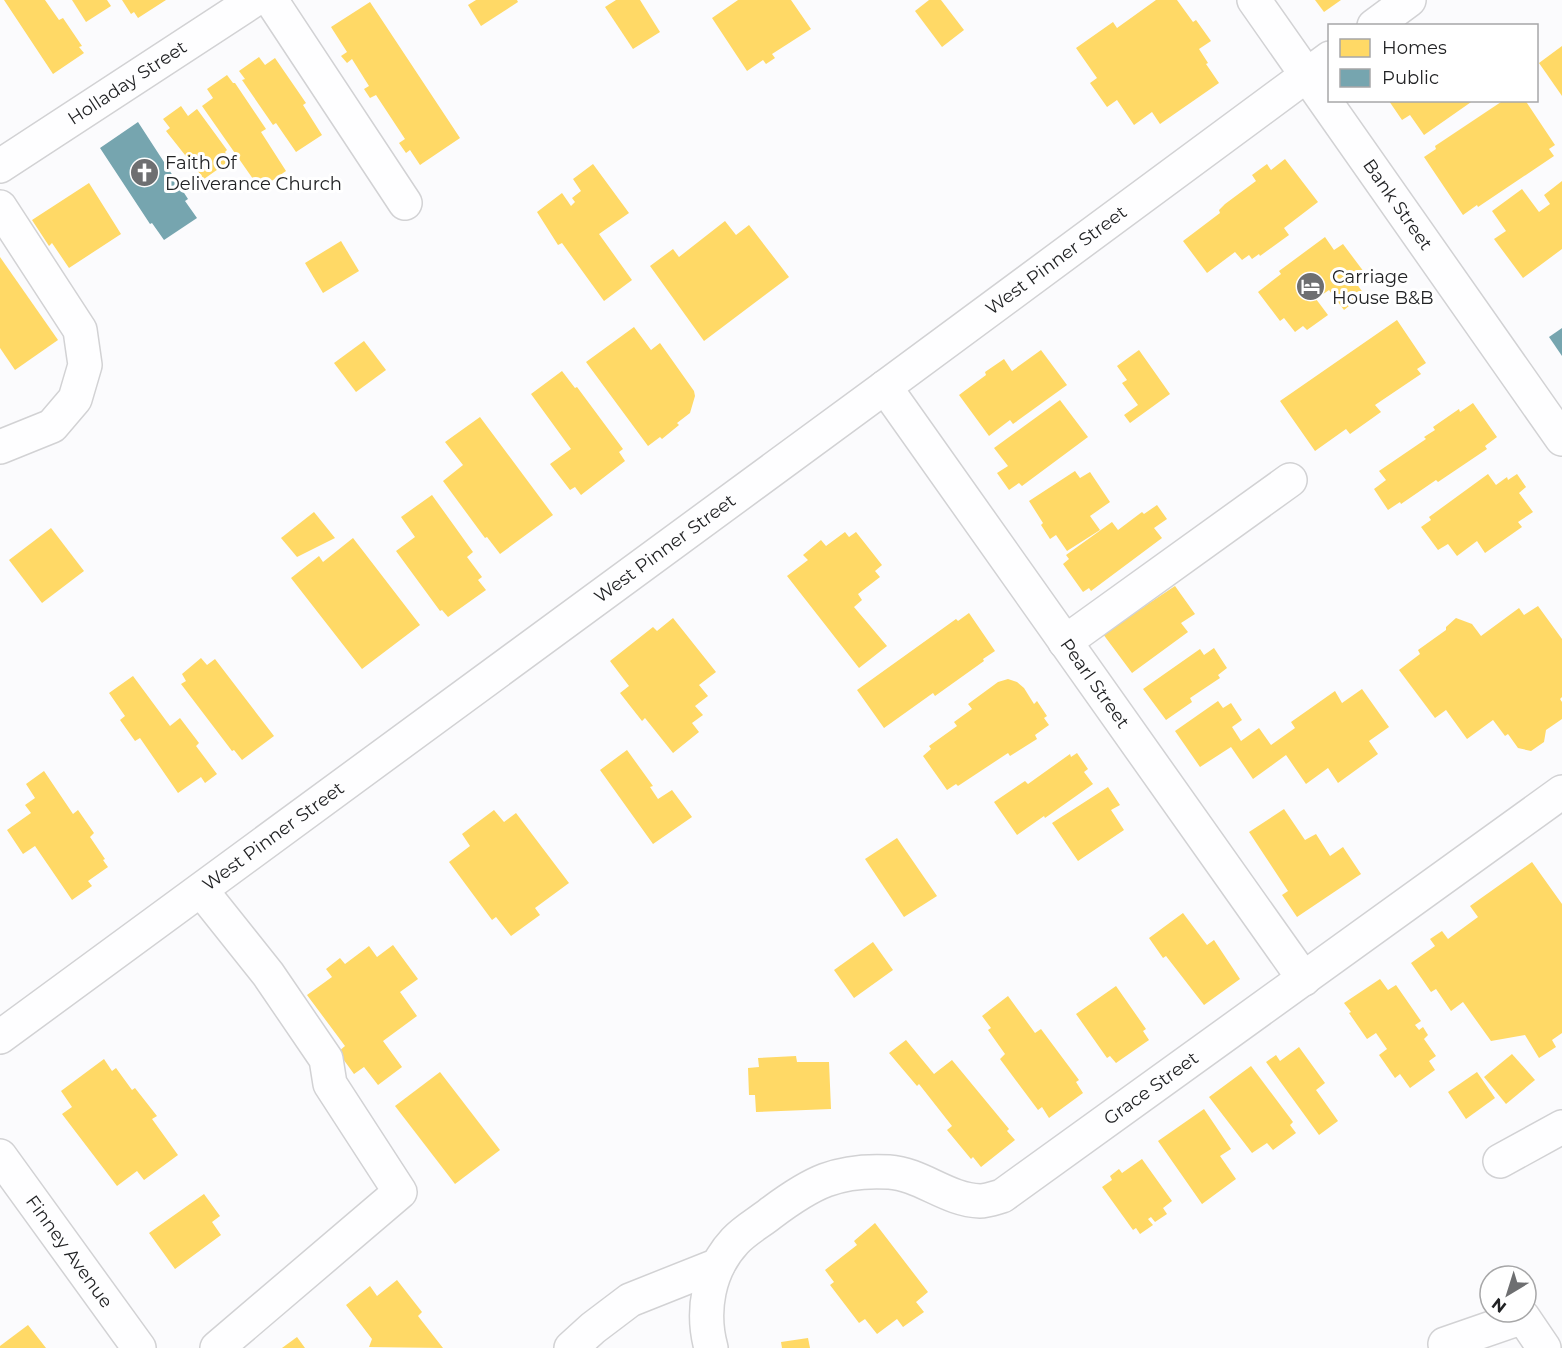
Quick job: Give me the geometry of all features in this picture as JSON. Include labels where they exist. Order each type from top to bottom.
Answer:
[{"type":"street","name":"Holladay Street","points":[[0,166],[254,0]]},
{"type":"street","points":[[271,0],[405,203]]},
{"type":"street","name":"Bank Street","points":[[1254,0],[1317,66],[1328,83]]},
{"type":"street","points":[[1377,24],[1409,0]]},
{"type":"street","name":"West Pinner Street","points":[[0,1037],[885,387],[1317,66]]},
{"type":"street","name":"Bank Street","points":[[1341,102],[1562,439]]},
{"type":"street","points":[[0,207],[80,330],[85,365],[75,399],[52,426],[0,447]]},
{"type":"street","name":"Pearl Street","points":[[885,387],[1304,980]]},
{"type":"street","points":[[1065,642],[1290,480]]},
{"type":"street","name":"Grace Street","points":[[717,1265],[735,1240],[801,1191],[821,1181],[855,1172],[890,1172],[918,1178],[958,1197],[980,1201],[1002,1196],[1562,792]]},
{"type":"street","points":[[201,890],[268,974],[326,1059],[330,1084],[400,1192],[217,1348]]},
{"type":"street","points":[[1500,1161],[1562,1127]]},
{"type":"street","name":"Finney Avenue","points":[[0,1156],[139,1348]]},
{"type":"street","points":[[571,1348],[630,1300],[717,1265]]},
{"type":"street","points":[[711,1348],[706,1313],[708,1295],[717,1265]]},
{"type":"street","points":[[1448,1348],[1445,1344],[1523,1317],[1544,1348]]},
{"type":"building: Homes","points":[[4,0],[45,0],[59,20],[63,18],[82,46],[79,47],[84,53],[53,74]]},
{"type":"building: Homes","points":[[72,0],[107,0],[111,6],[86,22]]},
{"type":"building: Homes","points":[[122,0],[166,0],[138,18],[134,12],[131,14]]},
{"type":"building: Homes","points":[[476,0],[517,0],[518,2],[481,26],[468,5]]},
{"type":"building: Homes","points":[[616,0],[640,0],[660,32],[633,49],[605,7]]},
{"type":"building: Homes","points":[[738,0],[791,0],[811,29],[772,54],[775,58],[766,64],[763,60],[747,71],[712,18]]},
{"type":"building: Homes","points":[[929,0],[941,0],[964,30],[942,47],[915,11]]},
{"type":"building: Homes","points":[[1156,0],[1177,0],[1193,22],[1196,20],[1211,41],[1199,49],[1219,83],[1160,124],[1152,112],[1134,125],[1117,100],[1107,107],[1090,83],[1097,78],[1076,48],[1113,22],[1117,28]]},
{"type":"building: Homes","points":[[1315,0],[1341,0],[1324,12]]},
{"type":"building: Homes","points":[[370,2],[460,138],[420,165],[410,150],[406,153],[399,143],[405,139],[376,95],[370,98],[364,89],[369,86],[352,59],[347,63],[341,56],[347,52],[331,27]]},
{"type":"building: Homes","points":[[1562,46],[1562,96],[1539,63]]},
{"type":"building: Homes","points":[[259,57],[265,65],[275,58],[306,103],[303,105],[322,135],[296,152],[276,123],[273,125],[242,80],[245,79],[239,71]]},
{"type":"building: Homes","points":[[227,75],[235,83],[266,129],[261,132],[286,171],[260,189],[202,106],[213,98],[207,89]]},
{"type":"building: Homes","points":[[1390,102],[1471,102],[1424,135],[1410,115],[1402,120]]},
{"type":"building: Homes","points":[[1501,102],[1526,102],[1555,145],[1549,149],[1554,156],[1463,215],[1424,157],[1436,149],[1435,146]]},
{"type":"building: Homes","points":[[181,106],[188,116],[197,109],[227,150],[225,152],[231,160],[204,179],[166,131],[170,128],[163,119]]},
{"type":"building: Homes","points":[[1285,159],[1318,202],[1284,228],[1289,235],[1260,256],[1259,254],[1252,259],[1249,255],[1242,260],[1235,252],[1207,273],[1183,241],[1220,213],[1219,210],[1225,204],[1256,181],[1252,175],[1267,164],[1271,170]]},
{"type":"building: Homes","points":[[593,164],[629,213],[599,234],[632,280],[604,301],[562,243],[558,245],[537,212],[562,193],[571,206],[575,202],[572,198],[581,191],[573,179]]},
{"type":"building: Homes","points":[[1562,181],[1562,249],[1523,278],[1494,239],[1506,231],[1492,211],[1522,189],[1539,212],[1550,204],[1544,195]]},
{"type":"building: Homes","points":[[89,183],[121,234],[69,268],[52,243],[49,246],[32,220]]},
{"type":"building: Homes","points":[[725,221],[736,235],[749,225],[789,277],[704,341],[650,266],[673,249],[679,257]]},
{"type":"building: Homes","name":"Carriage House B&B","points":[[1325,237],[1334,250],[1343,244],[1367,276],[1356,283],[1364,294],[1344,310],[1329,290],[1316,299],[1328,315],[1307,330],[1303,326],[1295,332],[1284,318],[1280,321],[1258,292],[1281,274],[1279,271]]},
{"type":"building: Homes","points":[[341,241],[359,271],[323,293],[305,263]]},
{"type":"building: Homes","points":[[0,257],[58,340],[15,370],[0,348]]},
{"type":"building: Homes","points":[[1397,320],[1426,363],[1417,369],[1421,374],[1375,405],[1381,412],[1350,434],[1346,429],[1315,451],[1280,401]]},
{"type":"building: Homes","points":[[634,327],[651,350],[660,343],[694,391],[695,396],[690,413],[677,423],[679,425],[662,439],[660,437],[648,446],[586,362]]},
{"type":"building: Homes","points":[[364,341],[386,370],[356,392],[334,363]]},
{"type":"building: Homes","points":[[1041,350],[1067,385],[1013,424],[1010,420],[989,436],[959,395],[1004,359],[1012,371]]},
{"type":"building: Homes","points":[[1139,350],[1170,394],[1130,423],[1124,415],[1138,405],[1122,383],[1127,380],[1117,366]]},
{"type":"building: Homes","points":[[562,371],[575,388],[577,387],[623,449],[619,452],[625,461],[581,495],[575,487],[570,490],[550,464],[571,449],[531,394]]},
{"type":"building: Homes","points":[[1060,400],[1088,437],[1022,486],[1019,483],[1009,490],[997,473],[1008,466],[994,448]]},
{"type":"building: Homes","points":[[1473,403],[1497,437],[1485,446],[1487,449],[1438,482],[1436,480],[1401,504],[1400,502],[1388,510],[1374,489],[1386,480],[1379,471],[1426,439],[1424,437],[1435,430],[1433,427],[1459,409],[1460,412]]},
{"type":"building: Homes","points":[[480,417],[553,515],[500,554],[487,537],[485,538],[443,481],[463,465],[445,442]]},
{"type":"building: Homes","points":[[1075,471],[1080,478],[1090,472],[1110,502],[1090,516],[1100,530],[1067,551],[1056,535],[1050,539],[1029,501]]},
{"type":"building: Homes","points":[[1488,474],[1496,485],[1507,477],[1508,480],[1517,474],[1526,487],[1519,493],[1533,512],[1518,522],[1522,527],[1485,553],[1477,541],[1457,556],[1448,544],[1438,550],[1421,527],[1431,520],[1429,517]]},
{"type":"building: Homes","points":[[432,495],[473,552],[467,557],[482,577],[478,580],[486,590],[448,617],[442,610],[440,611],[396,551],[415,537],[401,517]]},
{"type":"building: Homes","points":[[1157,505],[1167,519],[1154,528],[1162,538],[1091,591],[1089,588],[1083,592],[1063,564],[1069,559],[1066,555],[1112,522],[1118,530],[1142,512],[1144,514]]},
{"type":"building: Homes","points":[[314,512],[335,538],[297,557],[281,538]]},
{"type":"building: Homes","points":[[51,528],[84,571],[42,603],[9,560]]},
{"type":"building: Homes","points":[[845,532],[849,537],[856,532],[882,565],[875,571],[880,577],[858,594],[862,600],[854,607],[887,646],[859,668],[787,576],[808,560],[803,555],[821,540],[826,546]]},
{"type":"building: Homes","points":[[353,538],[420,625],[362,669],[291,578],[319,556],[323,562]]},
{"type":"building: Homes","points":[[1175,586],[1195,614],[1181,623],[1188,632],[1132,673],[1103,634]]},
{"type":"building: Homes","points":[[1538,606],[1562,639],[1562,697],[1560,699],[1562,719],[1546,730],[1544,742],[1531,751],[1518,748],[1508,734],[1505,736],[1493,720],[1467,739],[1446,710],[1435,718],[1399,670],[1420,654],[1418,650],[1446,630],[1446,627],[1456,618],[1472,624],[1481,636],[1519,608],[1524,615]]},
{"type":"building: Homes","points":[[969,613],[995,651],[935,696],[933,693],[884,728],[857,690],[956,619],[958,621]]},
{"type":"building: Homes","points":[[673,618],[716,672],[699,685],[708,696],[695,706],[703,715],[692,723],[699,732],[673,753],[645,718],[642,721],[620,693],[629,686],[610,661],[653,627],[657,631]]},
{"type":"building: Homes","points":[[1214,648],[1227,668],[1218,675],[1220,678],[1190,698],[1192,702],[1166,720],[1143,689],[1200,649],[1204,655]]},
{"type":"building: Homes","points":[[201,658],[207,665],[215,659],[274,736],[242,760],[234,750],[232,751],[181,684],[186,681],[182,674]]},
{"type":"building: Homes","points":[[133,676],[170,726],[180,718],[199,743],[196,746],[217,774],[205,783],[201,777],[178,793],[140,738],[135,741],[120,720],[125,716],[109,693]]},
{"type":"building: Homes","points":[[1008,679],[1024,688],[1034,704],[1037,701],[1047,716],[1044,718],[1049,725],[1035,735],[1037,739],[1010,756],[1008,753],[958,786],[956,784],[947,790],[923,756],[931,749],[929,746],[957,726],[954,722],[972,709],[968,704],[998,682]]},
{"type":"building: Homes","points":[[1362,689],[1389,727],[1369,741],[1378,754],[1338,783],[1328,768],[1306,784],[1286,755],[1253,779],[1231,747],[1200,767],[1175,731],[1218,701],[1223,708],[1231,703],[1242,720],[1232,727],[1241,741],[1259,728],[1271,745],[1295,728],[1291,722],[1335,691],[1342,703]]},
{"type":"building: Homes","points":[[627,750],[653,786],[650,787],[658,799],[672,790],[692,817],[653,844],[600,770]]},
{"type":"building: Homes","points":[[1077,753],[1088,769],[1084,772],[1093,784],[1017,835],[994,802],[1025,781],[1028,784],[1070,754],[1071,757]]},
{"type":"building: Homes","points":[[44,771],[73,814],[78,810],[94,833],[90,837],[108,867],[88,881],[92,886],[72,900],[35,846],[23,854],[7,830],[31,813],[25,805],[35,798],[26,784]]},
{"type":"building: Homes","points":[[1108,787],[1120,805],[1111,810],[1124,830],[1078,861],[1052,823]]},
{"type":"building: Homes","points":[[1284,809],[1305,840],[1316,834],[1330,856],[1343,847],[1361,874],[1297,917],[1282,895],[1288,891],[1249,832]]},
{"type":"building: Homes","points":[[494,810],[504,822],[516,813],[569,883],[535,908],[540,915],[511,936],[496,917],[492,920],[449,862],[470,846],[462,834]]},
{"type":"building: Homes","points":[[897,838],[937,896],[904,917],[865,859]]},
{"type":"building: Homes","points":[[1532,862],[1562,904],[1562,1033],[1552,1040],[1556,1047],[1539,1058],[1525,1035],[1491,1041],[1463,1002],[1451,1011],[1436,989],[1431,992],[1411,963],[1435,946],[1430,939],[1442,931],[1448,939],[1478,917],[1470,906]]},
{"type":"building: Homes","points":[[1183,913],[1207,945],[1214,940],[1240,979],[1204,1005],[1166,956],[1163,958],[1149,938]]},
{"type":"building: Homes","points":[[873,942],[893,970],[854,998],[834,970]]},
{"type":"building: Homes","points":[[393,945],[418,979],[400,992],[417,1016],[383,1041],[402,1067],[378,1085],[364,1067],[354,1074],[338,1052],[345,1046],[307,995],[332,977],[326,969],[340,958],[345,964],[369,946],[377,957]]},
{"type":"building: Homes","points":[[1380,979],[1388,990],[1396,985],[1421,1021],[1415,1025],[1419,1030],[1423,1027],[1428,1035],[1424,1039],[1436,1056],[1429,1061],[1435,1070],[1410,1088],[1400,1074],[1395,1078],[1379,1055],[1387,1049],[1376,1033],[1367,1039],[1344,1003]]},
{"type":"building: Homes","points":[[1116,986],[1146,1029],[1143,1031],[1149,1040],[1116,1063],[1110,1056],[1107,1058],[1076,1014]]},
{"type":"building: Homes","points":[[1008,996],[1035,1033],[1041,1029],[1079,1080],[1076,1082],[1083,1093],[1049,1118],[1042,1107],[1038,1110],[1000,1059],[1005,1054],[988,1030],[991,1028],[982,1016]]},
{"type":"building: Homes","points":[[906,1040],[934,1074],[952,1060],[1009,1129],[1007,1131],[1015,1140],[981,1167],[973,1157],[971,1159],[947,1130],[952,1126],[919,1084],[917,1086],[889,1053]]},
{"type":"building: Homes","points":[[1299,1047],[1325,1083],[1316,1090],[1338,1121],[1319,1135],[1266,1062],[1276,1055],[1280,1061]]},
{"type":"building: Homes","points":[[1512,1054],[1535,1080],[1506,1104],[1484,1077]]},
{"type":"building: Homes","points":[[796,1056],[797,1062],[829,1062],[831,1109],[756,1112],[755,1095],[749,1095],[748,1068],[759,1067],[758,1058]]},
{"type":"building: Homes","points":[[104,1059],[112,1071],[116,1068],[132,1090],[135,1088],[157,1116],[152,1119],[178,1155],[144,1180],[137,1171],[117,1186],[62,1114],[72,1107],[61,1091]]},
{"type":"building: Homes","points":[[1251,1066],[1293,1122],[1290,1125],[1296,1133],[1273,1150],[1267,1143],[1252,1153],[1209,1097]]},
{"type":"building: Homes","points":[[440,1072],[500,1150],[455,1184],[395,1106]]},
{"type":"building: Homes","points":[[1477,1072],[1495,1098],[1466,1119],[1448,1092]]},
{"type":"building: Homes","points":[[1204,1109],[1231,1149],[1220,1156],[1236,1179],[1202,1204],[1158,1141]]},
{"type":"building: Homes","points":[[1142,1159],[1172,1201],[1163,1208],[1167,1214],[1155,1222],[1151,1217],[1148,1219],[1153,1225],[1140,1234],[1136,1228],[1133,1230],[1102,1187],[1112,1180],[1110,1176],[1119,1169],[1122,1173]]},
{"type":"building: Homes","points":[[204,1194],[220,1216],[212,1222],[221,1235],[175,1269],[149,1233]]},
{"type":"building: Homes","points":[[875,1223],[928,1292],[916,1302],[924,1312],[903,1327],[897,1319],[877,1334],[865,1319],[859,1323],[830,1285],[834,1282],[825,1270],[857,1245],[854,1241]]},
{"type":"building: Homes","points":[[397,1280],[422,1312],[418,1316],[443,1348],[369,1347],[372,1339],[346,1305],[370,1286],[377,1296]]},
{"type":"building: Homes","points":[[28,1325],[46,1348],[0,1348],[0,1346]]},
{"type":"building: Homes","points":[[297,1337],[305,1348],[282,1348]]},
{"type":"building: Homes","points":[[808,1338],[810,1348],[782,1348],[781,1342]]},
{"type":"building: Public","name":"Faith Of Deliverance Church","points":[[138,122],[188,199],[185,201],[197,218],[164,240],[152,223],[150,224],[100,148]]},
{"type":"building: Public","points":[[1562,328],[1562,356],[1549,337]]},
{"type":"place","name":"Faith Of Deliverance Church","points":[[144,173]]},
{"type":"place","name":"Carriage House B&B","points":[[1311,287]]}]
